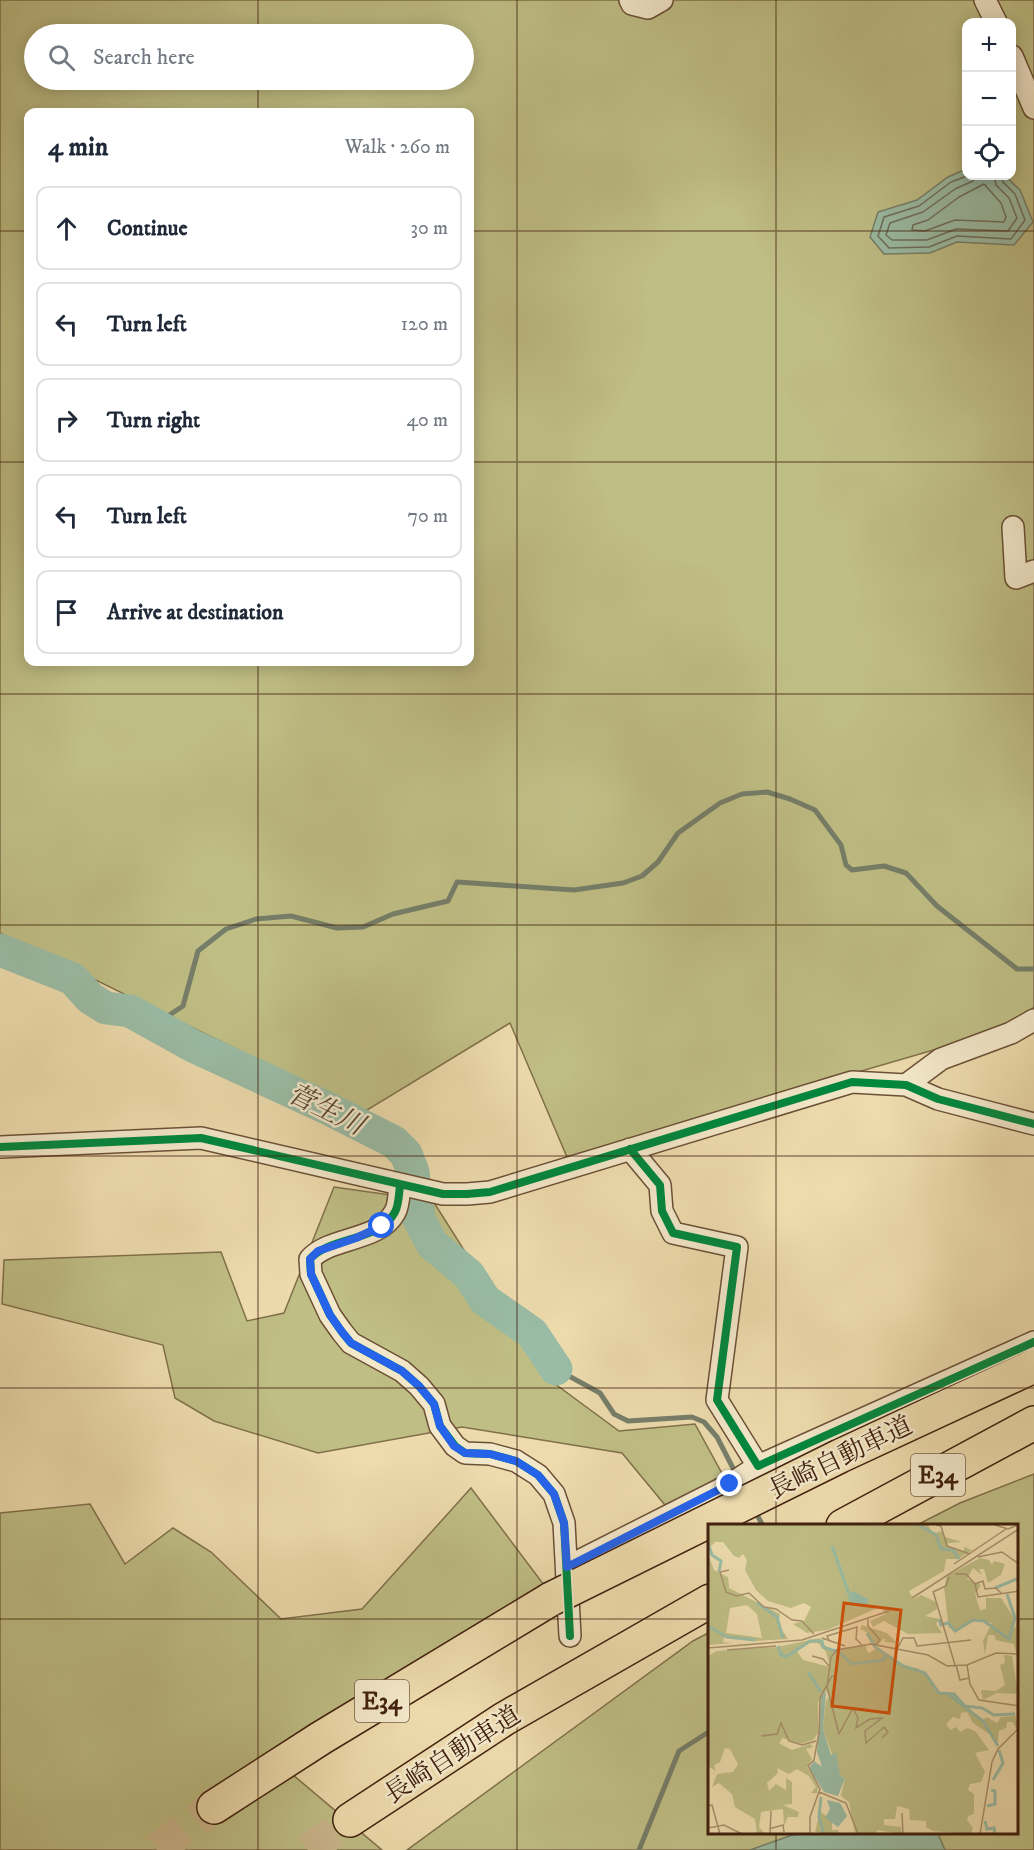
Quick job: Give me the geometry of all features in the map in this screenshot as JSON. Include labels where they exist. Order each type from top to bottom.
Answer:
[{"type":"highway","name":"長崎自動車道","points":[[214,1807],[321,1738],[551,1599],[840,1456],[1034,1366]]},
{"type":"highway","name":"E34","points":[[847,1524],[1034,1423]]},
{"type":"highway","name":"長崎自動車道","points":[[350,1820],[504,1719],[708,1602]]},
{"type":"street","points":[[630,0],[632,4],[648,9],[662,0]]},
{"type":"street","points":[[985,0],[994,18]]},
{"type":"street","points":[[1016,67],[1034,108]]},
{"type":"street","points":[[1013,527],[1016,578],[1034,571]]},
{"type":"street","points":[[906,1085],[941,1059],[1011,1033],[1034,1020]]},
{"type":"street","points":[[0,1147],[201,1138],[400,1185],[443,1194],[467,1194],[490,1192],[852,1082],[906,1085],[938,1099],[1034,1124]]},
{"type":"street","points":[[630,1149],[660,1185],[662,1211],[673,1233],[737,1247],[717,1400],[758,1466]]},
{"type":"street","points":[[400,1185],[395,1212],[382,1226],[318,1251],[310,1259],[311,1274],[330,1315],[351,1343],[402,1371],[419,1386],[434,1404],[440,1426],[454,1446],[465,1453],[490,1454],[516,1461],[538,1475],[554,1494],[564,1523],[570,1636]]},
{"type":"street","points":[[567,1567],[730,1484],[758,1466],[1034,1342]]},
{"type":"shaded area","points":[[0,0],[1034,0],[1034,1007],[1002,1030],[567,1157],[510,1023],[364,1112],[0,933]]},
{"type":"shaded area","points":[[334,1187],[433,1201],[543,1375],[619,1431],[695,1424],[725,1479],[665,1505],[622,1453],[462,1427],[318,1453],[214,1421],[175,1398],[163,1345],[2,1304],[4,1260],[221,1252],[247,1321],[284,1313]]},
{"type":"shaded area","points":[[1034,1474],[1034,1850],[407,1850],[693,1641],[708,1633],[708,1835],[1019,1835],[1019,1524],[919,1524],[960,1503]]},
{"type":"shaded area","points":[[471,1488],[544,1585],[267,1753],[382,1850],[0,1850],[0,1513],[90,1504],[125,1564],[173,1528],[211,1552],[281,1619],[362,1609]]},
{"type":"water","points":[[962,171],[962,180],[1009,180],[1020,190],[1033,222],[1014,245],[957,242],[930,253],[884,254],[870,237],[878,212],[917,200],[948,177]]},
{"type":"water","points":[[792,1835],[938,1835],[945,1850],[750,1850]]},
{"type":"waterway","points":[[156,1024],[183,1006],[198,951],[226,929],[256,919],[291,916],[337,928],[363,927],[393,914],[448,901],[457,882],[574,890],[623,883],[642,876],[658,862],[678,833],[720,803],[742,794],[767,792],[815,810],[841,845],[846,865],[852,870],[884,866],[906,873],[937,906],[1017,969],[1034,969]]},
{"type":"waterway","name":"菅生川","points":[[0,950],[73,979],[90,998],[106,1008],[130,1011],[193,1046],[327,1108],[394,1142],[406,1154],[413,1172],[419,1219],[432,1244],[469,1275],[485,1300],[532,1333],[556,1369]]},
{"type":"waterway","points":[[556,1369],[600,1393],[614,1414],[628,1421],[692,1417],[704,1422],[717,1437],[736,1474]]},
{"type":"waterway","points":[[755,1511],[762,1524]]},
{"type":"waterway","points":[[639,1850],[679,1751],[708,1732]]},
{"type":"tunnel","points":[[157,1850],[214,1807]]},
{"type":"tunnel","points":[[308,1850],[350,1820]]},
{"type":"cycle path","points":[[0,1147],[201,1138],[443,1194],[467,1194],[490,1192],[852,1082],[906,1085],[938,1099],[1034,1124]]},
{"type":"cycle path","points":[[630,1149],[660,1185],[662,1211],[673,1233],[737,1247],[717,1400],[758,1466],[1034,1342]]},
{"type":"cycle path","points":[[400,1185],[396,1209],[388,1222],[367,1234],[319,1252],[310,1259],[311,1274],[330,1315],[351,1343],[402,1371],[419,1386],[434,1404],[440,1426],[455,1446],[465,1453],[490,1454],[516,1461],[538,1475],[554,1494],[564,1523],[570,1636]]},
{"type":"route","points":[[382,1226],[318,1251],[310,1259],[311,1274],[330,1315],[351,1343],[402,1371],[419,1386],[434,1404],[440,1426],[454,1446],[465,1453],[490,1454],[516,1461],[538,1475],[554,1494],[564,1523],[567,1567],[730,1484]]}]
